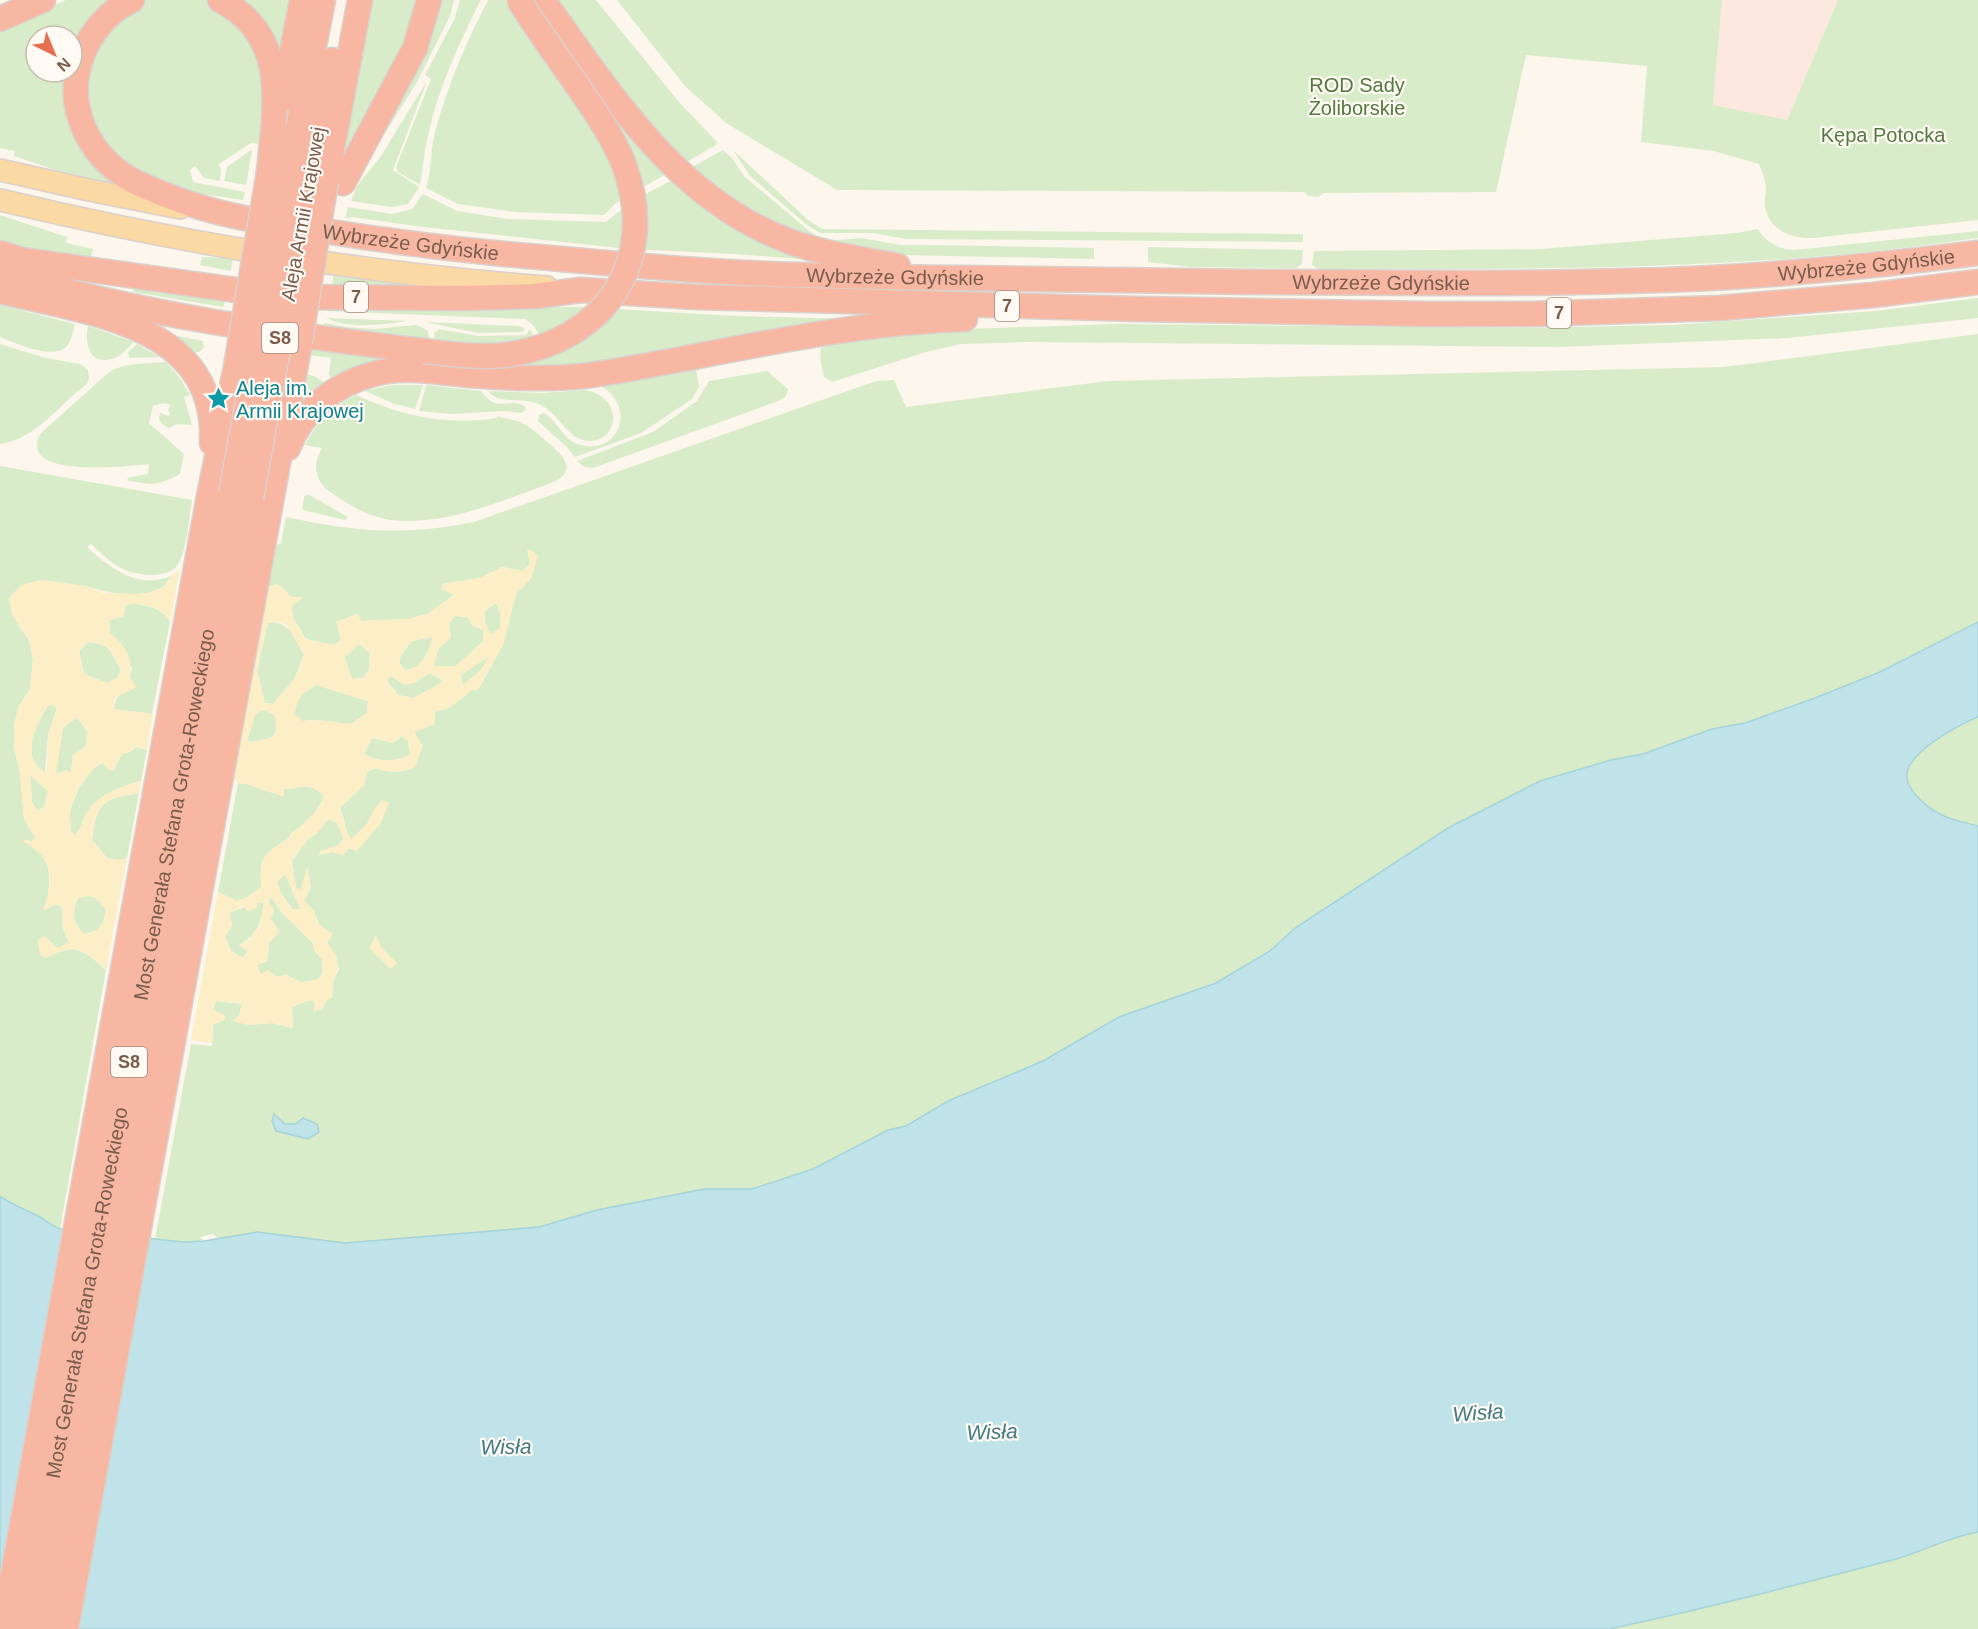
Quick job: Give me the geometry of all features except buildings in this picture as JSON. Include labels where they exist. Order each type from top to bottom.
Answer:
[{"type":"highway","points":[[0,19],[43,0]]},
{"type":"highway","points":[[132,0],[106,18],[87,43],[79,63],[75,87],[78,111],[87,136],[94,148],[112,167],[140,184],[180,201],[231,217]]},
{"type":"highway","points":[[220,0],[237,10],[252,26],[269,56],[275,82],[276,100],[307,178]]},
{"type":"highway","points":[[3,1629],[241,496],[314,259],[307,178],[302,0]]},
{"type":"highway","name":"Aleja Armii Krajowej","points":[[307,178],[322,0]]},
{"type":"highway","name":"Aleja Armii Krajowej","points":[[241,496],[343,0]]},
{"type":"highway","points":[[66,1629],[241,496],[230,399],[307,178],[360,0]]},
{"type":"highway","points":[[307,178],[411,56],[421,33],[429,0]]},
{"type":"highway","points":[[2,285],[358,343],[466,356],[507,355],[539,348],[569,335],[605,307],[622,284],[634,246],[634,206],[629,180],[618,150],[589,102],[519,0]]},
{"type":"highway","name":"7","points":[[543,0],[626,115],[655,148],[688,180],[742,219],[792,242],[854,258],[965,278]]},
{"type":"highway","name":"Wybrzeże Gdyńskie","points":[[231,217],[375,239],[552,258],[743,273],[965,278],[1419,283],[1626,281],[1809,272],[1978,253]]},
{"type":"highway","name":"7","points":[[0,253],[22,260],[285,297],[514,297],[581,290]]},
{"type":"highway","name":"Wybrzeże Gdyńskie","points":[[581,290],[696,297],[1427,314],[1650,311],[1799,302],[1978,282]]},
{"type":"highway","points":[[2,285],[129,325],[154,336],[175,351],[195,376],[208,403],[213,434],[241,496]]},
{"type":"highway","points":[[241,496],[291,442],[300,424],[322,399],[353,381],[377,373],[405,370],[524,379],[582,376],[819,333],[879,325],[1139,309]]},
{"type":"highway","name":"Most Generała Stefana Grota-Roweckiego","points":[[25,1629],[188,741],[241,496]]},
{"type":"highway","name":"Most Generała Stefana Grota-Roweckiego","points":[[45,1629],[241,496]]},
{"type":"main road","name":"Wybrzeże Gdyńskie","points":[[0,170],[89,190],[231,217]]},
{"type":"main road","name":"Wybrzeże Gdyńskie","points":[[0,200],[278,255],[439,276],[581,290]]},
{"type":"shaded area","points":[[1722,0],[1838,0],[1787,120],[1713,106]]},
{"type":"green space","points":[[66,0],[294,0],[283,55],[268,87],[260,144],[251,143],[219,164],[220,181],[204,178],[195,166],[190,170],[193,182],[245,192],[243,200],[194,193],[150,180],[116,159],[69,90],[124,185],[64,173],[14,156],[15,151],[0,148],[0,29]]},
{"type":"green space","points":[[370,0],[419,0],[408,39],[340,162]]},
{"type":"green space","points":[[440,0],[454,0],[450,16],[417,82],[371,156],[429,39]]},
{"type":"green space","points":[[460,0],[481,0],[457,51],[437,103],[427,139],[420,185],[398,172],[396,167],[431,79],[425,75],[454,20]]},
{"type":"green space","points":[[488,0],[596,0],[679,102],[717,142],[716,145],[616,203],[604,215],[516,212],[458,204],[426,188],[433,140],[445,98]]},
{"type":"green space","name":"ROD Sady Żoliborskie","points":[[617,0],[1722,0],[1713,105],[1787,120],[1838,0],[1978,0],[1978,220],[1813,238],[1790,235],[1776,227],[1767,215],[1766,187],[1759,164],[1714,151],[1641,142],[1647,66],[1526,55],[1496,192],[1323,193],[1318,197],[1308,196],[1305,192],[837,190],[726,123],[684,85]]},
{"type":"green space","points":[[427,81],[393,170],[419,187],[408,204],[392,207],[351,201],[357,186],[381,156]]},
{"type":"green space","points":[[251,150],[246,185],[224,181],[227,167]]},
{"type":"green space","points":[[723,150],[732,158],[745,177],[809,231],[822,239],[862,238],[900,245],[1094,248],[1094,259],[904,255],[820,242],[751,214],[690,168]]},
{"type":"green space","points":[[733,150],[808,220],[822,229],[1303,234],[1303,242],[906,239],[873,233],[820,233],[807,225],[750,176]]},
{"type":"green space","points":[[674,179],[824,261],[628,249],[345,218],[348,207],[392,214],[412,209],[423,194],[457,211],[508,219],[606,222],[629,203]]},
{"type":"green space","points":[[0,215],[67,237],[66,243],[93,249],[84,286],[0,264]]},
{"type":"green space","points":[[1758,229],[1773,244],[1794,250],[1978,231],[1978,238],[1814,257],[1649,266],[1318,269],[1312,265],[1314,251],[1541,249],[1736,233]]},
{"type":"green space","points":[[1148,247],[1303,250],[1302,264],[1296,268],[1191,267],[1148,262]]},
{"type":"green space","points":[[202,257],[233,258],[231,271],[200,265]]},
{"type":"green space","points":[[334,272],[463,289],[331,291]]},
{"type":"green space","points":[[132,285],[226,299],[223,307],[133,292]]},
{"type":"green space","points":[[1978,298],[1978,318],[1787,338],[1559,347],[1027,342],[961,344],[926,352],[832,382],[824,377],[820,358],[825,342],[934,330],[1120,324],[1518,328],[1672,325],[1876,311]]},
{"type":"green space","points":[[0,305],[75,324],[69,344],[53,352],[34,349],[0,337]]},
{"type":"green space","points":[[328,305],[579,307],[736,316],[859,319],[582,370],[523,366],[534,359],[539,335],[534,326],[525,319],[327,311]]},
{"type":"green space","points":[[326,318],[407,321],[354,325]]},
{"type":"green space","points":[[425,322],[525,328],[523,332],[478,333]]},
{"type":"green space","points":[[325,323],[375,329],[416,325],[427,330],[432,343],[315,331]]},
{"type":"green space","points":[[88,326],[134,342],[118,357],[100,360],[91,353],[88,347]]},
{"type":"green space","points":[[439,329],[478,336],[526,335],[530,329],[535,339],[513,345],[435,344],[434,333]]},
{"type":"green space","points":[[167,334],[203,341],[204,348],[199,352],[189,353]]},
{"type":"green space","points":[[1978,334],[1978,622],[1880,672],[1745,723],[1712,729],[1643,754],[1611,760],[1540,781],[1448,828],[1295,928],[1270,951],[1216,983],[1119,1017],[1043,1061],[948,1101],[906,1126],[888,1130],[813,1169],[752,1189],[704,1189],[597,1210],[539,1227],[345,1243],[257,1232],[219,1239],[213,1234],[200,1237],[204,1241],[183,1242],[155,1239],[191,1044],[212,1046],[213,1010],[216,1001],[242,1004],[239,1016],[233,1021],[249,1025],[273,1023],[292,1028],[292,1007],[306,1001],[314,1001],[314,1011],[331,986],[339,969],[313,910],[304,901],[311,886],[307,868],[301,891],[296,888],[292,861],[308,839],[315,835],[329,818],[337,823],[343,838],[339,845],[322,851],[319,855],[332,852],[343,855],[349,848],[357,851],[375,808],[367,824],[351,840],[340,808],[364,785],[367,772],[375,768],[395,772],[415,767],[413,732],[434,711],[463,698],[472,689],[478,690],[503,645],[516,594],[532,577],[530,564],[522,571],[502,567],[480,578],[443,584],[454,595],[427,614],[409,619],[361,621],[357,614],[337,622],[341,640],[333,645],[306,639],[292,616],[292,606],[302,597],[291,597],[278,584],[266,587],[275,546],[281,543],[286,517],[357,529],[402,531],[474,522],[876,381],[894,380],[906,407],[1108,381],[1724,367]]},
{"type":"green space","points":[[313,343],[424,360],[333,379],[329,375],[331,358],[309,355]]},
{"type":"green space","points":[[0,344],[46,358],[80,364],[88,370],[89,378],[87,384],[47,420],[25,435],[0,444]]},
{"type":"green space","points":[[137,344],[159,357],[129,358],[128,352]]},
{"type":"green space","points":[[166,362],[190,395],[184,397],[192,425],[177,424],[169,428],[162,424],[159,418],[160,413],[169,416],[170,412],[168,411],[170,405],[164,403],[153,406],[149,423],[184,454],[180,474],[155,484],[129,481],[127,478],[148,474],[149,464],[100,468],[78,467],[59,464],[45,458],[37,449],[40,434],[108,373],[128,365]]},
{"type":"green space","points":[[696,368],[699,387],[692,399],[641,433],[575,457],[538,421],[539,415],[544,413],[573,442],[591,446],[603,444],[612,438],[618,429],[620,418],[619,407],[612,396],[601,386]]},
{"type":"green space","points":[[767,371],[788,389],[786,396],[781,400],[593,468],[584,467],[577,461],[653,432],[697,401],[709,381]]},
{"type":"green space","points":[[304,374],[314,376],[325,383],[298,410]]},
{"type":"green space","points":[[392,385],[423,385],[415,409],[395,404],[365,391]]},
{"type":"green space","points":[[426,385],[481,391],[492,402],[519,404],[525,406],[526,410],[521,413],[503,411],[453,414],[419,411]]},
{"type":"green space","points":[[584,390],[605,400],[613,416],[608,432],[602,438],[592,441],[576,437],[544,407],[536,403],[497,398],[488,391],[543,393]]},
{"type":"green space","points":[[356,395],[407,414],[442,420],[478,420],[497,418],[497,416],[518,421],[533,430],[561,455],[566,470],[563,476],[556,481],[490,505],[442,518],[418,521],[395,520],[368,514],[326,489],[316,469],[322,448],[305,445],[314,429],[326,416],[340,404]]},
{"type":"green space","points":[[0,466],[192,500],[183,554],[176,567],[169,572],[155,575],[135,573],[112,563],[91,544],[87,547],[115,569],[136,579],[159,580],[171,576],[163,587],[146,593],[125,594],[87,586],[18,625],[29,640],[33,659],[30,689],[18,708],[14,747],[20,773],[24,818],[35,838],[31,842],[27,839],[29,845],[43,857],[49,873],[44,910],[56,904],[62,907],[63,929],[69,943],[58,948],[61,952],[74,949],[80,951],[106,970],[60,1229],[0,1196]]},
{"type":"green space","points":[[308,494],[348,518],[345,520],[303,510],[304,497]]},
{"type":"green space","points":[[135,603],[160,611],[170,622],[152,714],[114,709],[117,697],[132,668],[110,633],[110,620],[123,616],[126,605]]},
{"type":"green space","points":[[496,603],[500,612],[500,629],[490,634],[485,622],[485,611]]},
{"type":"green space","points":[[455,616],[467,617],[473,626],[483,630],[483,641],[456,666],[433,666],[439,648],[451,637],[449,623]]},
{"type":"green space","points":[[268,622],[275,622],[286,627],[304,654],[295,678],[273,704],[265,703],[257,670]]},
{"type":"green space","points":[[433,637],[424,659],[416,667],[405,670],[399,663],[401,655],[412,641]]},
{"type":"green space","points":[[88,642],[101,645],[109,650],[121,670],[117,678],[107,683],[84,674],[79,651]]},
{"type":"green space","points":[[359,644],[370,653],[369,670],[363,678],[352,679],[344,657]]},
{"type":"green space","points":[[491,654],[481,670],[463,686],[460,675]]},
{"type":"green space","points":[[429,673],[442,680],[438,685],[413,698],[398,695],[387,681],[390,675],[414,683]]},
{"type":"green space","points":[[316,685],[368,701],[367,713],[351,724],[316,720],[302,721],[294,714],[297,704],[307,690]]},
{"type":"green space","points":[[52,705],[57,708],[48,735],[45,772],[37,766],[31,750],[35,731],[43,713],[48,706]]},
{"type":"green space","points":[[263,710],[274,714],[275,733],[264,740],[250,742],[247,740],[255,714]]},
{"type":"green space","points":[[77,717],[87,731],[86,746],[73,755],[71,772],[55,775],[63,728]]},
{"type":"green space","points":[[1978,717],[1978,826],[1946,817],[1927,806],[1910,787],[1907,774],[1910,765],[1925,748],[1948,732]]},
{"type":"green space","points":[[402,736],[408,741],[410,754],[405,757],[387,760],[374,759],[364,754],[372,738],[393,743]]},
{"type":"green space","points":[[137,747],[147,750],[141,781],[104,796],[85,817],[75,835],[71,832],[71,810],[76,794],[85,779],[96,766],[102,763],[106,766],[116,762],[121,754]]},
{"type":"green space","points":[[30,775],[48,791],[44,807],[38,811],[32,803]]},
{"type":"green space","points":[[238,783],[284,797],[284,789],[305,786],[314,788],[324,796],[319,807],[310,817],[265,857],[261,868],[261,887],[246,898],[236,901],[218,892]]},
{"type":"green space","points":[[139,793],[127,858],[119,860],[107,858],[92,840],[99,810],[104,804],[117,797]]},
{"type":"green space","points":[[285,874],[301,909],[292,909],[281,893],[277,882]]},
{"type":"green space","points":[[88,896],[96,898],[106,909],[100,926],[84,934],[75,922],[74,913],[78,898]]},
{"type":"green space","points":[[271,897],[282,913],[312,942],[315,951],[322,959],[322,974],[318,979],[301,983],[286,975],[277,977],[260,974],[257,965],[267,961],[271,919],[268,900]]},
{"type":"green space","points":[[258,902],[264,903],[258,928],[239,945],[248,951],[243,958],[231,951],[225,936],[232,925],[229,913]]},
{"type":"green space","points":[[1978,1532],[1978,1629],[1609,1629],[1717,1605],[1896,1559],[1957,1537]]},
{"type":"sand","points":[[527,550],[531,550],[538,556],[532,577],[516,594],[503,645],[478,690],[472,690],[448,709],[435,711],[435,724],[414,732],[423,746],[415,767],[395,772],[375,768],[367,772],[364,785],[340,808],[351,839],[367,824],[382,800],[389,803],[381,823],[357,851],[349,848],[343,855],[332,852],[318,855],[321,851],[339,845],[343,838],[337,823],[329,819],[315,835],[308,839],[292,860],[296,888],[301,891],[307,867],[311,886],[304,901],[313,910],[319,924],[333,934],[327,943],[334,952],[338,965],[333,997],[326,1001],[322,1009],[314,1012],[314,1001],[306,1001],[292,1007],[293,1028],[273,1023],[249,1025],[233,1021],[239,1016],[242,1004],[216,1001],[213,1010],[225,1015],[225,1020],[213,1025],[212,1043],[191,1040],[218,892],[237,901],[246,898],[261,887],[261,868],[265,857],[310,818],[324,796],[314,788],[305,786],[284,789],[284,797],[238,783],[232,777],[266,587],[278,584],[291,597],[303,597],[292,606],[294,620],[298,627],[306,639],[333,645],[341,640],[336,622],[358,614],[361,621],[409,619],[427,614],[454,595],[441,589],[442,584],[480,578],[502,567],[522,571],[530,564]],"holes":[[[496,603],[500,612],[500,628],[490,634],[485,622],[485,611]],[[455,616],[467,617],[473,626],[483,630],[483,641],[456,666],[434,666],[439,648],[451,637],[449,623]],[[279,622],[286,625],[304,654],[295,678],[273,704],[265,703],[257,670],[268,623]],[[432,637],[427,654],[416,667],[405,670],[399,663],[401,655],[412,641]],[[359,644],[370,653],[369,670],[363,678],[352,679],[345,657]],[[490,656],[481,670],[463,685],[461,675]],[[429,673],[442,680],[438,685],[413,698],[398,695],[387,681],[390,676],[405,685],[414,683]],[[316,685],[368,701],[367,713],[351,724],[316,720],[302,721],[295,714],[297,704],[304,693]],[[263,710],[274,714],[276,733],[273,736],[258,741],[247,740],[255,715]],[[402,736],[408,741],[410,754],[399,759],[387,760],[374,759],[364,754],[372,738],[393,743]],[[285,874],[300,909],[292,909],[281,893],[277,882]],[[271,897],[282,913],[312,942],[315,951],[322,959],[322,974],[318,979],[301,982],[286,975],[277,977],[268,970],[260,974],[257,965],[267,961],[268,944],[280,932],[271,919],[274,910],[268,901]],[[258,902],[264,903],[259,929],[254,931],[250,939],[239,945],[248,951],[243,958],[231,951],[225,937],[232,925],[229,913],[243,906],[249,912],[256,908]]]},
{"type":"sand","points":[[180,569],[170,622],[157,609],[139,604],[126,605],[123,616],[110,620],[110,633],[127,652],[130,678],[137,687],[115,698],[114,709],[153,714],[147,750],[137,747],[122,754],[113,771],[108,770],[102,763],[98,764],[79,788],[71,810],[71,832],[75,835],[96,801],[117,789],[141,781],[139,793],[117,797],[104,804],[99,810],[94,828],[92,840],[107,858],[119,860],[127,858],[106,970],[89,955],[74,949],[63,950],[46,958],[40,955],[38,940],[44,936],[58,948],[69,942],[63,929],[62,907],[56,904],[43,911],[50,880],[46,863],[41,855],[23,839],[31,842],[35,838],[24,819],[20,773],[14,747],[14,724],[18,708],[30,689],[33,659],[29,640],[12,615],[9,598],[21,585],[42,580],[87,586],[103,593],[144,594],[164,587],[171,576]],"holes":[[[87,642],[105,646],[112,653],[121,670],[117,678],[107,683],[84,674],[79,651]],[[52,705],[57,708],[48,735],[47,770],[45,772],[37,766],[33,759],[32,741],[47,706]],[[77,717],[87,731],[86,746],[73,755],[71,772],[65,770],[56,774],[63,728]],[[30,775],[48,791],[44,807],[38,811],[32,803]],[[88,896],[96,898],[106,910],[98,929],[85,934],[80,930],[74,918],[78,898]]]},
{"type":"sand","points":[[376,935],[381,947],[397,963],[391,969],[369,948]]},
{"type":"water","name":"Wisła","points":[[1978,622],[1978,717],[1948,732],[1925,748],[1910,765],[1907,774],[1910,787],[1927,806],[1946,817],[1978,826],[1978,1532],[1957,1537],[1896,1559],[1717,1605],[1609,1629],[0,1629],[0,1196],[60,1229],[183,1242],[204,1241],[257,1232],[345,1243],[539,1227],[597,1210],[704,1189],[752,1189],[813,1169],[888,1130],[906,1126],[948,1101],[1043,1061],[1119,1017],[1216,983],[1270,951],[1295,928],[1448,828],[1540,781],[1611,760],[1643,754],[1712,729],[1745,723],[1815,698],[1880,672]]},
{"type":"water","points":[[274,1114],[285,1124],[296,1124],[303,1118],[317,1124],[319,1132],[308,1139],[276,1131],[272,1121]]},
{"type":"place","name":"Aleja im. Armii Krajowej","points":[[218,399]]},
{"type":"park label","name":"Kępa Potocka","points":[[1883,135]]}]
